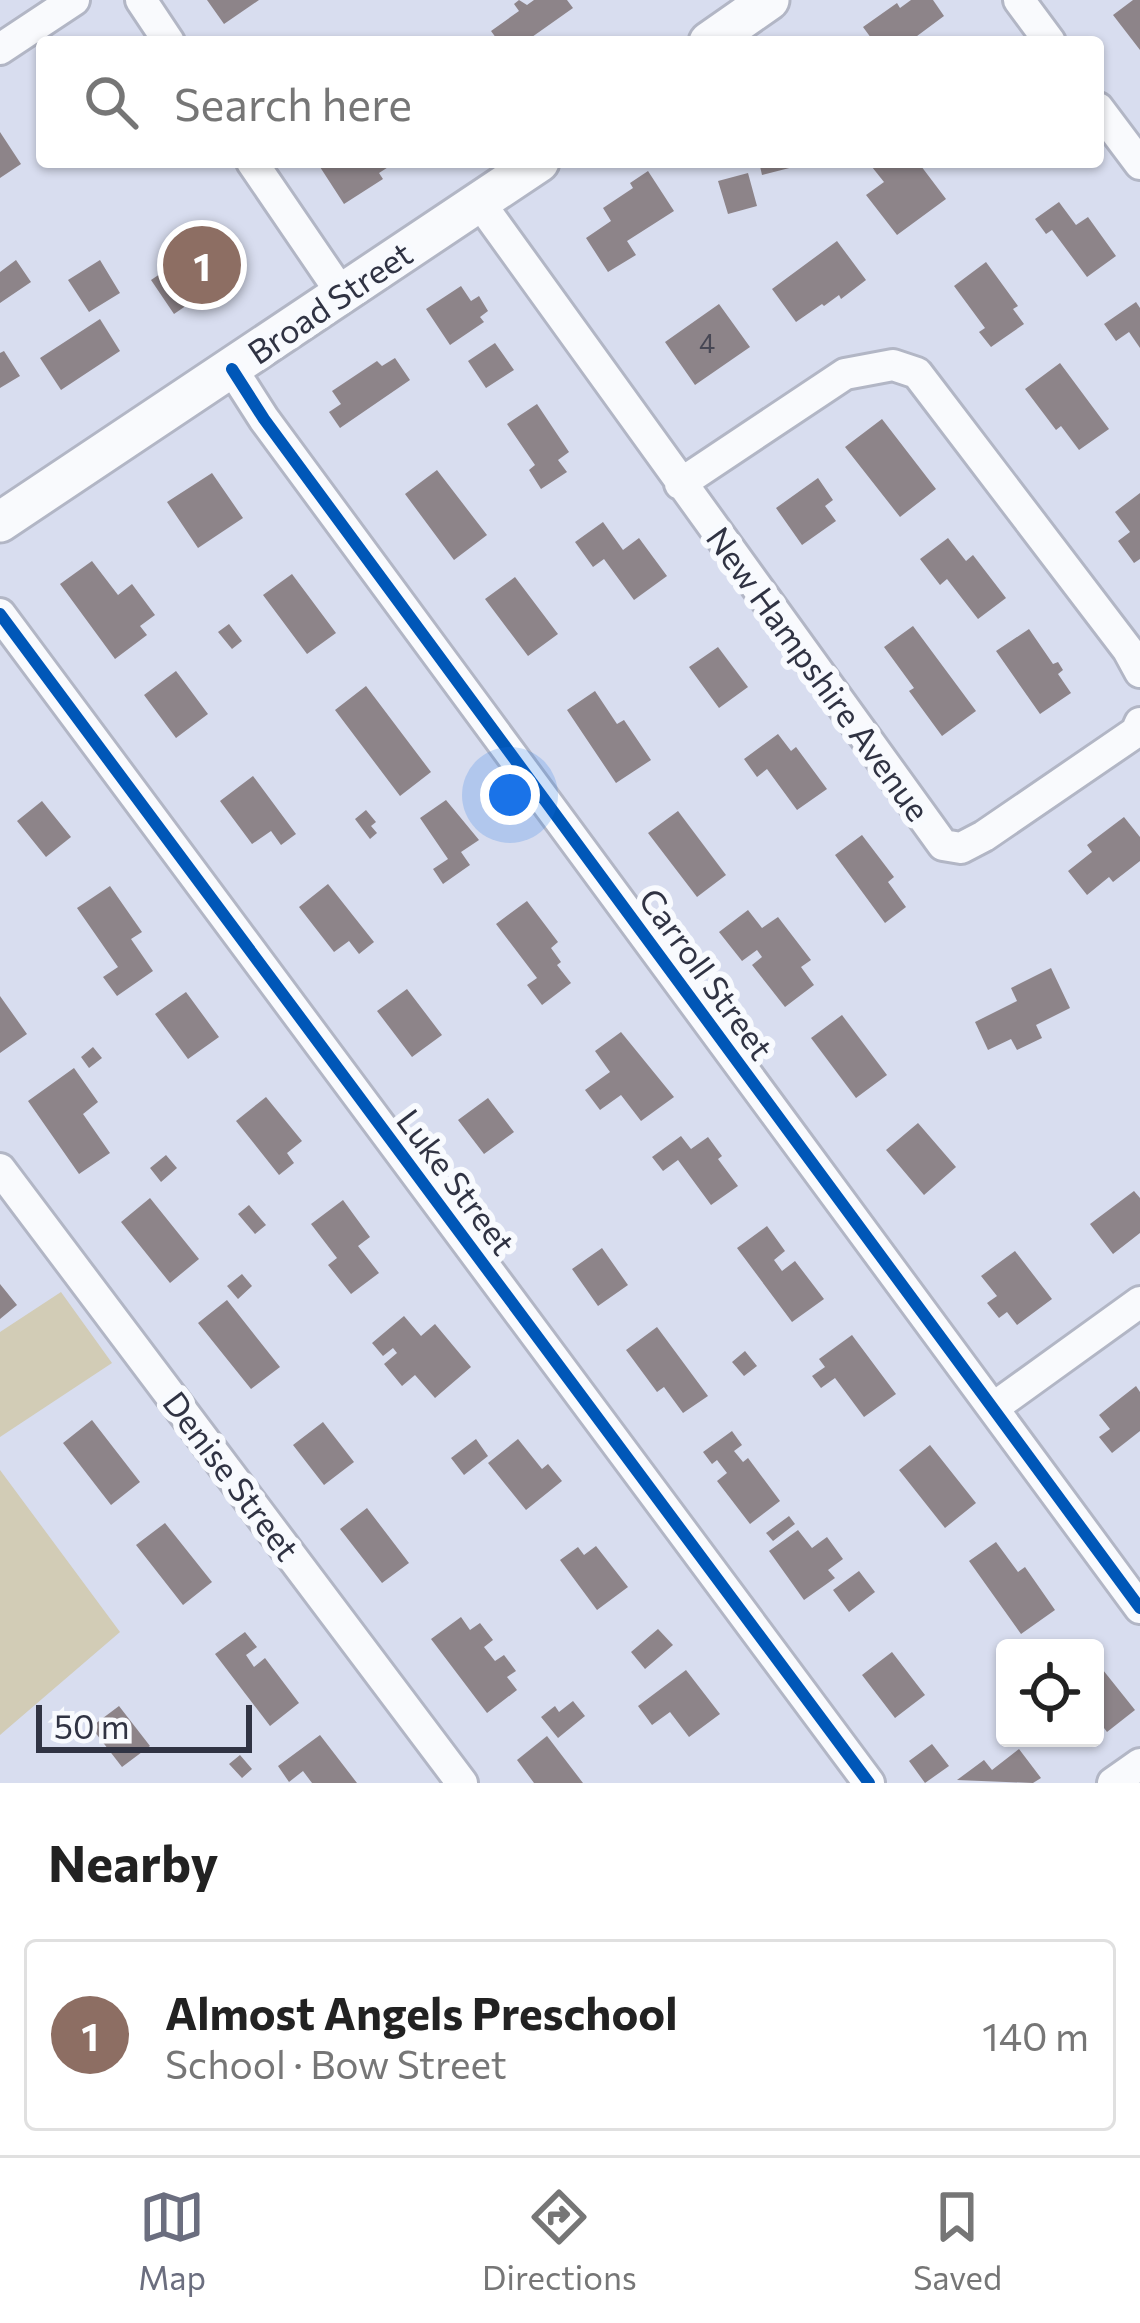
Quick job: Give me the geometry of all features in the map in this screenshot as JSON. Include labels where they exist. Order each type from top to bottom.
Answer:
[{"type":"main road","points":[[718,36],[769,0]]},
{"type":"main road","name":"Broad Street","points":[[0,522],[530,168]]},
{"type":"street","points":[[0,49],[74,0]]},
{"type":"street","points":[[141,0],[166,36]]},
{"type":"street","points":[[1018,0],[1045,36]]},
{"type":"street","points":[[1104,115],[1140,164]]},
{"type":"street","points":[[256,168],[342,293]]},
{"type":"street","name":"New Hampshire Avenue","points":[[480,203],[943,845],[961,848],[984,836],[1136,732],[1140,723]]},
{"type":"street","points":[[680,484],[845,374],[893,364],[917,373],[1140,672]]},
{"type":"street","name":"Carroll Street","points":[[232,369],[278,438],[1140,1608]]},
{"type":"street","name":"Luke Street","points":[[0,614],[869,1783]]},
{"type":"street","name":"Denise Street","points":[[0,1169],[462,1783]]},
{"type":"street","points":[[993,1408],[1140,1302]]},
{"type":"street","points":[[1113,1783],[1140,1765]]},
{"type":"shaded area","points":[[61,1292],[112,1363],[0,1437],[0,1332]]},
{"type":"shaded area","points":[[0,1470],[120,1632],[0,1735]]},
{"type":"building","points":[[207,0],[259,0],[224,24]]},
{"type":"building","points":[[519,0],[527,5],[534,0],[567,0],[573,8],[533,36],[495,36],[491,31],[519,11],[514,4]]},
{"type":"building","points":[[911,0],[933,0],[944,16],[917,36],[870,36],[863,27],[897,3],[900,8]]},
{"type":"building","points":[[1140,0],[1140,50],[1113,15]]},
{"type":"building","points":[[0,132],[21,164],[0,178]]},
{"type":"building","points":[[321,168],[387,168],[379,173],[383,179],[344,204]]},
{"type":"building","points":[[760,168],[789,168],[762,175]]},
{"type":"building","points":[[873,168],[923,168],[946,199],[897,235],[866,195],[884,182]]},
{"type":"building","points":[[648,171],[674,211],[627,241],[636,255],[608,272],[586,238],[611,221],[603,208],[633,188],[630,183]]},
{"type":"building","points":[[748,173],[757,206],[728,214],[718,181]]},
{"type":"building","points":[[1059,202],[1076,225],[1088,217],[1116,256],[1087,277],[1052,230],[1046,234],[1035,219]]},
{"type":"building","points":[[837,241],[866,280],[796,322],[772,289]]},
{"type":"building","points":[[199,248],[222,281],[174,314],[151,280]]},
{"type":"building","points":[[16,260],[31,282],[0,303],[0,272]]},
{"type":"building","points":[[100,260],[120,293],[89,312],[68,280]]},
{"type":"building","points":[[986,262],[1018,306],[1013,309],[1024,324],[991,347],[979,332],[985,328],[954,286]]},
{"type":"building","points":[[461,286],[471,301],[479,296],[488,311],[480,317],[484,322],[450,345],[426,309]]},
{"type":"building","points":[[1136,302],[1140,348],[1129,332],[1116,341],[1104,324]]},
{"type":"building","points":[[719,304],[750,347],[695,385],[665,342]]},
{"type":"building","points":[[100,319],[120,351],[61,390],[40,358]]},
{"type":"building","points":[[495,343],[514,370],[486,388],[468,361]]},
{"type":"building","points":[[4,351],[20,376],[0,388],[0,353]]},
{"type":"building","points":[[395,358],[410,380],[340,428],[329,412],[341,404],[332,391],[377,361],[382,366]]},
{"type":"building","points":[[1060,363],[1109,429],[1079,450],[1061,426],[1056,430],[1025,389]]},
{"type":"building","points":[[537,404],[569,452],[558,460],[567,472],[541,489],[529,470],[535,465],[507,424]]},
{"type":"building","points":[[882,419],[936,489],[900,517],[845,447]]},
{"type":"building","points":[[437,470],[487,535],[454,560],[405,494]]},
{"type":"building","points":[[212,473],[243,518],[198,548],[167,502]]},
{"type":"building","points":[[818,478],[833,500],[825,506],[836,521],[802,545],[776,508]]},
{"type":"building","points":[[1140,493],[1140,559],[1134,563],[1118,541],[1130,532],[1115,512]]},
{"type":"building","points":[[603,522],[623,550],[639,538],[667,576],[634,600],[604,559],[593,567],[575,542]]},
{"type":"building","points":[[948,538],[966,561],[973,555],[1006,598],[978,619],[947,579],[940,585],[920,559]]},
{"type":"building","points":[[92,561],[118,595],[132,584],[155,615],[140,626],[147,635],[115,659],[60,584]]},
{"type":"building","points":[[292,574],[336,633],[307,654],[263,595]]},
{"type":"building","points":[[515,577],[558,634],[528,656],[485,599]]},
{"type":"building","points":[[229,624],[242,641],[232,649],[218,632]]},
{"type":"building","points":[[913,626],[976,711],[942,736],[884,647]]},
{"type":"building","points":[[1029,629],[1053,664],[1058,662],[1063,670],[1058,674],[1071,693],[1040,714],[996,651]]},
{"type":"building","points":[[718,647],[748,687],[719,708],[689,667]]},
{"type":"building","points":[[176,671],[208,714],[176,738],[144,695]]},
{"type":"building","points":[[366,686],[431,772],[400,796],[335,710]]},
{"type":"building","points":[[595,691],[617,724],[624,720],[651,760],[616,783],[567,710]]},
{"type":"building","points":[[778,734],[791,751],[796,747],[827,789],[797,810],[767,769],[757,777],[744,759]]},
{"type":"building","points":[[253,776],[296,834],[281,845],[271,831],[252,844],[220,801]]},
{"type":"building","points":[[446,800],[479,840],[461,852],[470,865],[443,884],[433,869],[448,859],[420,818]]},
{"type":"building","points":[[42,801],[71,837],[46,857],[17,821]]},
{"type":"building","points":[[366,810],[376,822],[371,826],[377,833],[370,839],[355,819]]},
{"type":"building","points":[[678,811],[726,875],[697,897],[648,833]]},
{"type":"building","points":[[1124,817],[1140,837],[1140,861],[1087,895],[1068,871],[1092,852],[1087,845]]},
{"type":"building","points":[[862,835],[894,877],[888,882],[906,907],[885,923],[835,855]]},
{"type":"building","points":[[328,884],[374,942],[359,954],[349,941],[334,952],[299,907]]},
{"type":"building","points":[[110,886],[142,932],[131,939],[153,971],[117,996],[103,977],[118,967],[77,908]]},
{"type":"building","points":[[527,901],[558,942],[551,948],[571,983],[542,1005],[527,985],[537,978],[496,924]]},
{"type":"building","points":[[748,910],[762,928],[778,917],[811,960],[801,967],[814,985],[785,1007],[752,965],[762,957],[757,950],[742,961],[719,932]]},
{"type":"building","points":[[1051,968],[1070,1008],[1036,1025],[1042,1038],[1017,1050],[1011,1039],[988,1050],[975,1022],[1017,1001],[1011,988]]},
{"type":"building","points":[[407,989],[442,1035],[412,1057],[377,1011]]},
{"type":"building","points":[[186,992],[219,1037],[188,1059],[155,1014]]},
{"type":"building","points":[[0,996],[27,1034],[0,1053]]},
{"type":"building","points":[[842,1015],[887,1075],[856,1098],[811,1038]]},
{"type":"building","points":[[621,1032],[674,1097],[641,1121],[621,1095],[600,1110],[585,1090],[610,1072],[595,1051]]},
{"type":"building","points":[[93,1047],[102,1058],[89,1068],[81,1057]]},
{"type":"building","points":[[74,1068],[98,1102],[83,1114],[110,1153],[79,1174],[28,1101]]},
{"type":"building","points":[[266,1097],[302,1141],[287,1153],[294,1163],[279,1175],[236,1121]]},
{"type":"building","points":[[488,1098],[514,1132],[484,1154],[458,1120]]},
{"type":"building","points":[[918,1123],[956,1167],[924,1195],[886,1150]]},
{"type":"building","points":[[681,1136],[691,1149],[708,1137],[738,1186],[711,1205],[678,1160],[663,1171],[652,1157]]},
{"type":"building","points":[[166,1155],[177,1168],[161,1182],[150,1168]]},
{"type":"building","points":[[1134,1191],[1140,1198],[1140,1233],[1113,1254],[1090,1224]]},
{"type":"building","points":[[150,1198],[199,1259],[170,1283],[121,1222]]},
{"type":"building","points":[[343,1200],[370,1237],[358,1246],[379,1273],[351,1294],[328,1265],[337,1258],[311,1224]]},
{"type":"building","points":[[249,1205],[266,1225],[255,1234],[238,1214]]},
{"type":"building","points":[[767,1226],[785,1251],[774,1260],[782,1271],[795,1261],[824,1299],[792,1322],[737,1248]]},
{"type":"building","points":[[602,1248],[628,1285],[598,1306],[572,1269]]},
{"type":"building","points":[[1015,1251],[1052,1299],[1017,1325],[1007,1312],[999,1318],[987,1303],[997,1296],[981,1276]]},
{"type":"building","points":[[242,1274],[252,1286],[238,1299],[227,1286]]},
{"type":"building","points":[[0,1284],[17,1305],[0,1319]]},
{"type":"building","points":[[227,1300],[280,1367],[251,1389],[198,1323]]},
{"type":"building","points":[[404,1316],[421,1336],[435,1324],[471,1367],[435,1398],[415,1375],[402,1386],[384,1364],[397,1353],[393,1348],[383,1356],[372,1343]]},
{"type":"building","points":[[657,1327],[708,1396],[683,1413],[664,1387],[657,1392],[626,1350]]},
{"type":"building","points":[[852,1335],[896,1394],[864,1417],[835,1378],[821,1388],[812,1376],[825,1367],[819,1359]]},
{"type":"building","points":[[745,1351],[757,1366],[744,1376],[732,1362]]},
{"type":"building","points":[[1136,1386],[1140,1431],[1112,1453],[1099,1437],[1110,1429],[1099,1415]]},
{"type":"building","points":[[92,1420],[140,1482],[111,1505],[63,1443]]},
{"type":"building","points":[[323,1422],[354,1462],[324,1485],[293,1445]]},
{"type":"building","points":[[732,1431],[742,1445],[734,1451],[743,1462],[748,1458],[780,1501],[750,1524],[717,1481],[727,1473],[703,1452]]},
{"type":"building","points":[[476,1439],[488,1456],[464,1475],[451,1458]]},
{"type":"building","points":[[518,1439],[542,1469],[548,1464],[562,1481],[526,1510],[488,1463]]},
{"type":"building","points":[[930,1445],[976,1503],[945,1528],[899,1470]]},
{"type":"building","points":[[367,1508],[409,1563],[382,1583],[340,1529]]},
{"type":"building","points":[[789,1516],[795,1524],[773,1541],[766,1533]]},
{"type":"building","points":[[165,1523],[212,1582],[183,1605],[136,1545]]},
{"type":"building","points":[[798,1530],[812,1548],[827,1537],[843,1559],[828,1570],[835,1578],[804,1600],[769,1551]]},
{"type":"building","points":[[996,1542],[1018,1572],[1025,1567],[1055,1610],[1021,1634],[969,1561]]},
{"type":"building","points":[[596,1546],[628,1587],[597,1610],[560,1560],[578,1547],[584,1555]]},
{"type":"building","points":[[859,1571],[875,1592],[849,1612],[833,1590]]},
{"type":"building","points":[[461,1617],[470,1630],[480,1623],[493,1640],[484,1647],[495,1661],[504,1655],[516,1671],[507,1677],[517,1690],[487,1713],[431,1639]]},
{"type":"building","points":[[658,1629],[673,1645],[645,1669],[631,1652]]},
{"type":"building","points":[[245,1632],[257,1647],[246,1655],[254,1667],[265,1658],[299,1703],[270,1726],[215,1654]]},
{"type":"building","points":[[892,1652],[925,1695],[895,1718],[862,1675]]},
{"type":"building","points":[[686,1670],[720,1714],[689,1737],[670,1712],[652,1725],[638,1706]]},
{"type":"building","points":[[1104,1671],[1135,1710],[1107,1732],[1104,1728]]},
{"type":"building","points":[[573,1701],[585,1716],[558,1738],[541,1717]]},
{"type":"building","points":[[119,1706],[150,1746],[122,1767],[91,1727]]},
{"type":"building","points":[[320,1735],[357,1783],[312,1783],[303,1771],[289,1782],[278,1766]]},
{"type":"building","points":[[547,1736],[583,1783],[534,1783],[517,1760]]},
{"type":"building","points":[[932,1744],[949,1766],[925,1783],[909,1761]]},
{"type":"building","points":[[1019,1749],[1041,1778],[1033,1783],[957,1780],[984,1760],[992,1770]]},
{"type":"building","points":[[240,1755],[252,1769],[242,1778],[229,1764]]},
{"type":"cycle path","points":[[232,369],[264,419],[1140,1608]]},
{"type":"cycle path","points":[[0,614],[869,1783]]},
{"type":"place","name":"Almost Angels Preschool","points":[[202,265]]}]
